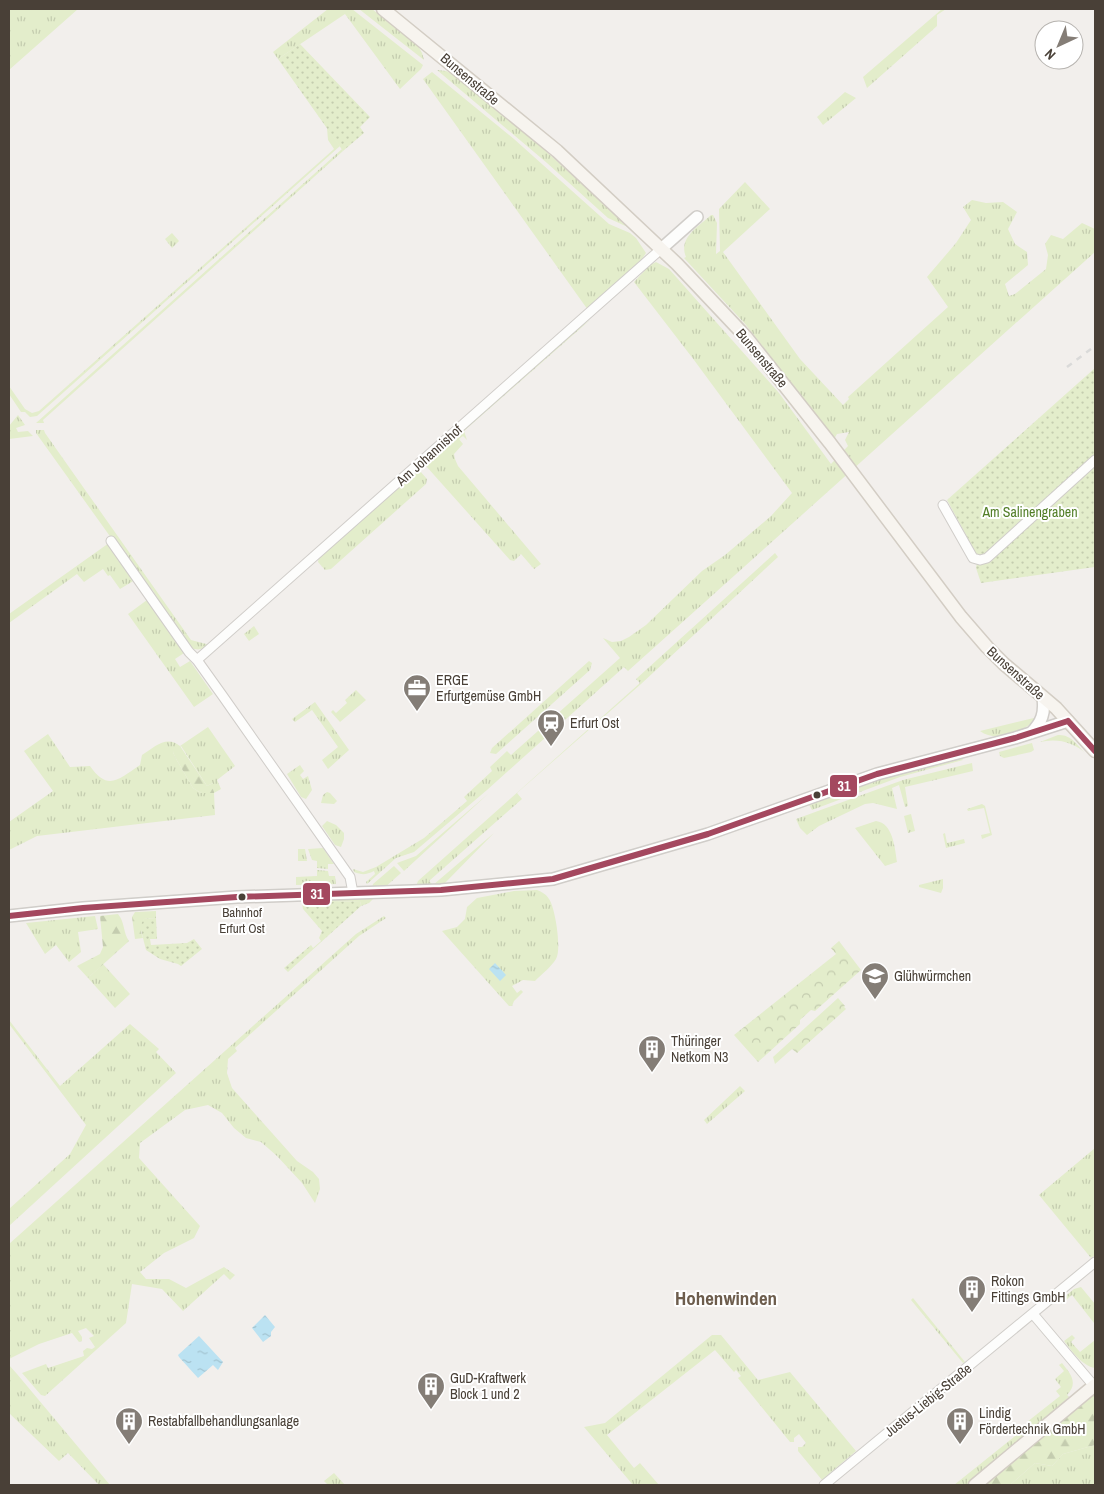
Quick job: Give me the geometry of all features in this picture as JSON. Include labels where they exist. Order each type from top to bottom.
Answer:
[{"type":"main road","name":"Bunsenstraße","points":[[383,9],[557,151],[661,249],[746,337],[783,381],[952,605],[987,647],[1068,721],[1095,751]]},
{"type":"main road","points":[[975,1485],[1094,1386]]},
{"type":"street","points":[[661,249],[697,217]]},
{"type":"street","name":"Am Johannishof","points":[[197,660],[661,249]]},
{"type":"street","points":[[943,505],[973,558],[980,560],[987,558],[1095,460]]},
{"type":"street","points":[[111,542],[350,877],[353,893]]},
{"type":"street","points":[[1031,733],[1039,725],[1044,715],[1043,698]]},
{"type":"street","points":[[9,916],[83,908],[185,901],[441,890],[554,879],[708,834],[877,774],[1031,733],[1068,721]]},
{"type":"street","name":"Justus-Liebig-Straße","points":[[824,1485],[1095,1262]]},
{"type":"street","points":[[1033,1314],[1094,1386]]},
{"type":"green space","points":[[9,9],[78,9],[9,70]]},
{"type":"green space","points":[[328,9],[352,9],[423,65],[421,69],[400,89],[345,14],[278,59],[273,52]]},
{"type":"green space","points":[[359,9],[372,9],[417,44],[424,60]]},
{"type":"green space","points":[[942,9],[946,9],[937,15],[937,26],[867,88],[863,77]]},
{"type":"green space","points":[[300,44],[370,117],[360,127],[364,133],[343,151],[278,59]]},
{"type":"green space","points":[[437,70],[446,71],[454,75],[518,126],[632,229],[608,218],[547,163]]},
{"type":"green space","points":[[432,72],[514,139],[609,224],[630,233],[636,238],[646,253],[588,310],[423,79]]},
{"type":"green space","points":[[845,92],[856,98],[823,125],[817,117]]},
{"type":"green space","points":[[327,128],[340,146],[37,416],[30,417],[25,412],[21,412],[9,394],[9,386],[25,409],[32,413],[39,411],[334,149],[328,140]]},
{"type":"green space","points":[[342,149],[343,151],[43,420],[44,423],[36,423]]},
{"type":"green space","points":[[745,182],[770,209],[723,252],[800,359],[843,405],[849,399],[848,397],[948,307],[927,277],[956,243],[971,220],[963,207],[972,200],[986,203],[1003,202],[1017,212],[1008,229],[1015,244],[1027,252],[1028,265],[1005,284],[1009,296],[1015,294],[1046,269],[1048,255],[1045,244],[1051,235],[1063,239],[1082,223],[1095,229],[1095,252],[628,671],[624,667],[487,790],[414,852],[396,858],[367,884],[366,882],[375,874],[374,871],[362,874],[354,872],[353,869],[363,872],[376,867],[424,838],[467,801],[464,797],[492,771],[490,767],[507,751],[511,755],[620,658],[603,638],[612,642],[621,641],[646,625],[702,571],[725,555],[771,516],[792,493],[634,282],[650,265],[656,262],[669,269],[779,393],[831,464],[848,446],[845,440],[849,432],[837,434],[834,439],[746,325],[684,258],[686,257],[684,250],[687,239],[711,215],[713,215],[717,223],[716,254],[720,251],[719,209]]},
{"type":"green space","points":[[172,233],[179,241],[172,248],[165,239]]},
{"type":"green space","points":[[590,320],[464,431],[467,440],[463,436],[459,439],[463,444],[454,454],[458,466],[541,564],[534,569],[521,554],[514,561],[510,560],[426,466],[426,461],[568,336]]},
{"type":"green space","name":"Am Salinengraben","points":[[1095,368],[1095,567],[981,583],[976,568],[978,557],[947,500]]},
{"type":"green space","points":[[18,415],[25,425],[16,428],[18,432],[28,431],[33,436],[9,439],[9,426]]},
{"type":"green space","points":[[36,430],[44,430],[191,640],[210,645],[201,649],[191,648],[166,616],[162,605],[153,591],[137,574],[36,433]]},
{"type":"green space","points":[[414,471],[420,471],[427,479],[426,484],[331,569],[325,570],[318,562],[319,557]]},
{"type":"green space","points":[[109,543],[135,580],[120,589],[103,569],[84,582],[77,574],[9,623],[9,614]]},
{"type":"green space","points":[[775,553],[778,557],[641,684],[517,793],[522,799],[429,881],[433,885],[494,833],[443,885],[416,886],[418,881],[640,683],[636,679]]},
{"type":"green space","points":[[147,600],[184,653],[175,659],[180,667],[190,661],[213,694],[194,707],[128,614]]},
{"type":"green space","points":[[254,626],[259,634],[249,641],[244,634]]},
{"type":"green space","points":[[589,661],[592,663],[590,670],[496,754],[490,753],[492,748]]},
{"type":"green space","points":[[356,690],[366,700],[340,722],[331,712],[333,710],[336,713],[347,703],[345,700]]},
{"type":"green space","points":[[315,702],[349,750],[328,769],[322,760],[338,747],[312,710],[295,722],[292,719]]},
{"type":"green space","points":[[1038,717],[1019,731],[1003,736],[987,735],[980,731]]},
{"type":"green space","points":[[208,727],[235,766],[217,780],[221,789],[214,793],[215,815],[37,836],[9,850],[9,822],[53,791],[24,751],[48,734],[70,767],[90,766],[102,779],[108,781],[120,778],[140,765],[142,755],[161,743],[170,742],[180,746]],"holes":[[[181,746],[207,786],[213,783],[213,793],[201,793],[193,788],[173,752]]]},
{"type":"green space","points":[[1058,735],[1070,738],[1086,754],[1076,746],[1065,742],[1040,742]]},
{"type":"green space","points":[[1032,743],[1034,750],[1031,752],[1004,758],[1000,756],[999,752]]},
{"type":"green space","points":[[180,746],[207,786],[213,783],[214,793],[201,793],[193,788],[173,752],[174,749]]},
{"type":"green space","points":[[961,757],[963,760],[900,777],[812,810],[808,803],[879,779]]},
{"type":"green space","points":[[972,763],[973,771],[905,787],[908,806],[905,807],[899,785],[892,788],[897,809],[873,803],[865,804],[819,826],[807,835],[800,828],[796,819],[903,780]]},
{"type":"green space","points":[[300,765],[304,771],[300,775],[303,779],[308,776],[312,790],[306,799],[301,797],[287,774]]},
{"type":"green space","points":[[327,792],[337,801],[334,804],[321,803],[323,795]]},
{"type":"green space","points":[[489,793],[404,871],[397,863],[416,856]]},
{"type":"green space","points":[[982,804],[985,806],[992,835],[982,839],[981,835],[990,833],[984,808],[968,811],[967,809]]},
{"type":"green space","points":[[911,814],[915,831],[908,833],[904,816]]},
{"type":"green space","points":[[327,821],[336,825],[344,833],[341,847],[335,845],[322,826]]},
{"type":"green space","points":[[876,821],[882,823],[890,831],[897,862],[885,866],[855,828]]},
{"type":"green space","points":[[945,833],[947,843],[964,839],[965,843],[946,848],[943,834]]},
{"type":"green space","points":[[323,848],[334,864],[328,864],[328,869],[317,868],[317,861],[312,860],[308,849]]},
{"type":"green space","points":[[298,849],[305,849],[307,861],[298,861]]},
{"type":"green space","points":[[394,866],[401,873],[383,889],[372,888],[373,884]]},
{"type":"green space","points":[[317,870],[328,871],[329,876],[335,876],[336,884],[296,885],[296,877],[317,876]]},
{"type":"green space","points":[[943,879],[941,893],[919,887],[919,885]]},
{"type":"green space","points":[[537,890],[545,894],[551,903],[557,928],[558,954],[552,965],[535,981],[523,980],[512,986],[517,993],[521,990],[523,992],[514,1001],[512,1006],[509,1006],[442,931],[457,927],[465,919],[467,907],[477,898],[514,891]]},
{"type":"green space","points":[[375,897],[369,903],[361,906],[360,901],[302,903],[302,901]]},
{"type":"green space","points":[[360,901],[361,906],[288,972],[284,968],[311,945],[313,948],[321,941],[319,938],[322,931],[303,909],[302,903]]},
{"type":"green space","points":[[156,911],[156,918],[144,919],[141,932],[143,938],[135,939],[132,917],[135,912]]},
{"type":"green space","points":[[118,914],[129,941],[88,978],[77,966],[100,954],[103,947],[100,916]]},
{"type":"green space","points":[[95,916],[98,929],[78,932],[81,952],[69,962],[56,945],[45,954],[26,923]]},
{"type":"green space","points":[[384,916],[386,918],[359,936],[235,1048],[237,1051],[228,1059],[227,1073],[232,1088],[297,1161],[313,1172],[319,1179],[320,1189],[315,1203],[302,1183],[277,1156],[261,1142],[246,1138],[234,1128],[222,1113],[208,1105],[185,1110],[140,1143],[139,1158],[200,1226],[194,1238],[164,1253],[140,1272],[146,1279],[169,1279],[186,1288],[224,1267],[235,1275],[230,1280],[224,1274],[183,1311],[162,1289],[132,1284],[126,1323],[45,1396],[41,1395],[22,1373],[46,1364],[48,1368],[84,1356],[83,1351],[87,1348],[92,1349],[95,1347],[89,1338],[94,1336],[86,1328],[78,1331],[82,1341],[79,1342],[72,1333],[39,1344],[9,1359],[9,1244],[356,934]]},
{"type":"green space","points":[[156,918],[157,939],[150,939],[151,945],[187,943],[194,939],[202,949],[181,966],[160,959],[146,950],[140,926],[144,919]]},
{"type":"green space","points":[[839,941],[861,970],[815,1011],[811,1010],[800,1020],[800,1024],[758,1062],[734,1035],[836,954],[831,948]]},
{"type":"green space","points":[[103,964],[130,994],[115,1008],[88,978]]},
{"type":"green space","points":[[838,998],[846,1009],[797,1053],[792,1049],[775,1064],[773,1057]]},
{"type":"green space","points":[[9,1020],[60,1086],[130,1024],[159,1049],[156,1052],[176,1073],[9,1226],[9,1209],[70,1154],[86,1125],[9,1024]]},
{"type":"green space","points":[[740,1086],[745,1091],[707,1124],[704,1120]]},
{"type":"green space","points":[[1095,1148],[1095,1255],[1091,1258],[1039,1195]]},
{"type":"green space","points":[[1081,1287],[1095,1304],[1094,1323],[1072,1295],[1064,1302],[1062,1299],[1074,1289]]},
{"type":"green space","points":[[913,1298],[965,1362],[963,1363],[911,1300]]},
{"type":"green space","points":[[712,1335],[721,1335],[758,1380],[790,1372],[856,1451],[822,1480],[798,1451],[798,1447],[802,1447],[806,1443],[799,1434],[794,1438],[794,1442],[790,1442],[738,1378],[741,1376],[736,1370],[734,1372],[715,1350],[607,1435],[634,1468],[640,1463],[659,1485],[633,1485],[584,1427],[605,1423]]},
{"type":"green space","points":[[1072,1335],[1075,1338],[1071,1342],[1080,1352],[1095,1340],[1095,1368],[1082,1361],[1064,1341]]},
{"type":"green space","points":[[1062,1363],[1073,1382],[1071,1391],[1067,1395],[1069,1397],[1030,1433],[967,1485],[954,1485],[1029,1425],[1027,1422],[1060,1396],[1056,1391],[1061,1387],[1055,1379],[1064,1371],[1059,1365]]},
{"type":"green space","points":[[9,1365],[110,1485],[99,1485],[68,1453],[59,1461],[9,1413]]},
{"type":"green space","points":[[1095,1394],[1095,1445],[1063,1454],[1052,1466],[1035,1463],[1010,1485],[986,1485],[987,1482]]},
{"type":"green space","points":[[1095,1445],[1095,1485],[1010,1485],[1035,1463],[1052,1466],[1063,1454]]},
{"type":"green space","points":[[334,1473],[345,1485],[328,1485],[324,1481]]},
{"type":"water","points":[[495,963],[506,975],[500,981],[489,969]]},
{"type":"water","points":[[265,1315],[275,1327],[271,1332],[271,1336],[263,1342],[252,1328]]},
{"type":"water","points":[[199,1336],[223,1362],[218,1370],[213,1365],[198,1378],[178,1355]]},
{"type":"railway","points":[[1067,367],[1095,346]]},
{"type":"transit line","name":"31","points":[[1068,721],[1095,751]]},
{"type":"transit line","name":"31","points":[[9,916],[83,908],[237,897],[441,890],[553,879],[708,834],[877,774],[1015,738],[1068,721]]},
{"type":"place","name":"ERGE Erfurtgemüse GmbH","points":[[417,712]]},
{"type":"place","name":"Erfurt Ost","points":[[551,747]]},
{"type":"place","name":"Bahnhof Erfurt Ost","points":[[242,897]]},
{"type":"place","name":"Glühwürmchen","points":[[875,1000]]},
{"type":"place","name":"Thüringer Netkom N3","points":[[652,1073]]},
{"type":"place","name":"Rokon Fittings GmbH","points":[[972,1313]]},
{"type":"place","name":"GuD-Kraftwerk Block 1 und 2","points":[[431,1410]]},
{"type":"place","name":"Restabfallbehandlungsanlage","points":[[129,1445]]},
{"type":"place","name":"Lindig Fördertechnik GmbH","points":[[960,1445]]},
{"type":"district","name":"Hohenwinden","points":[[726,1298]]}]
